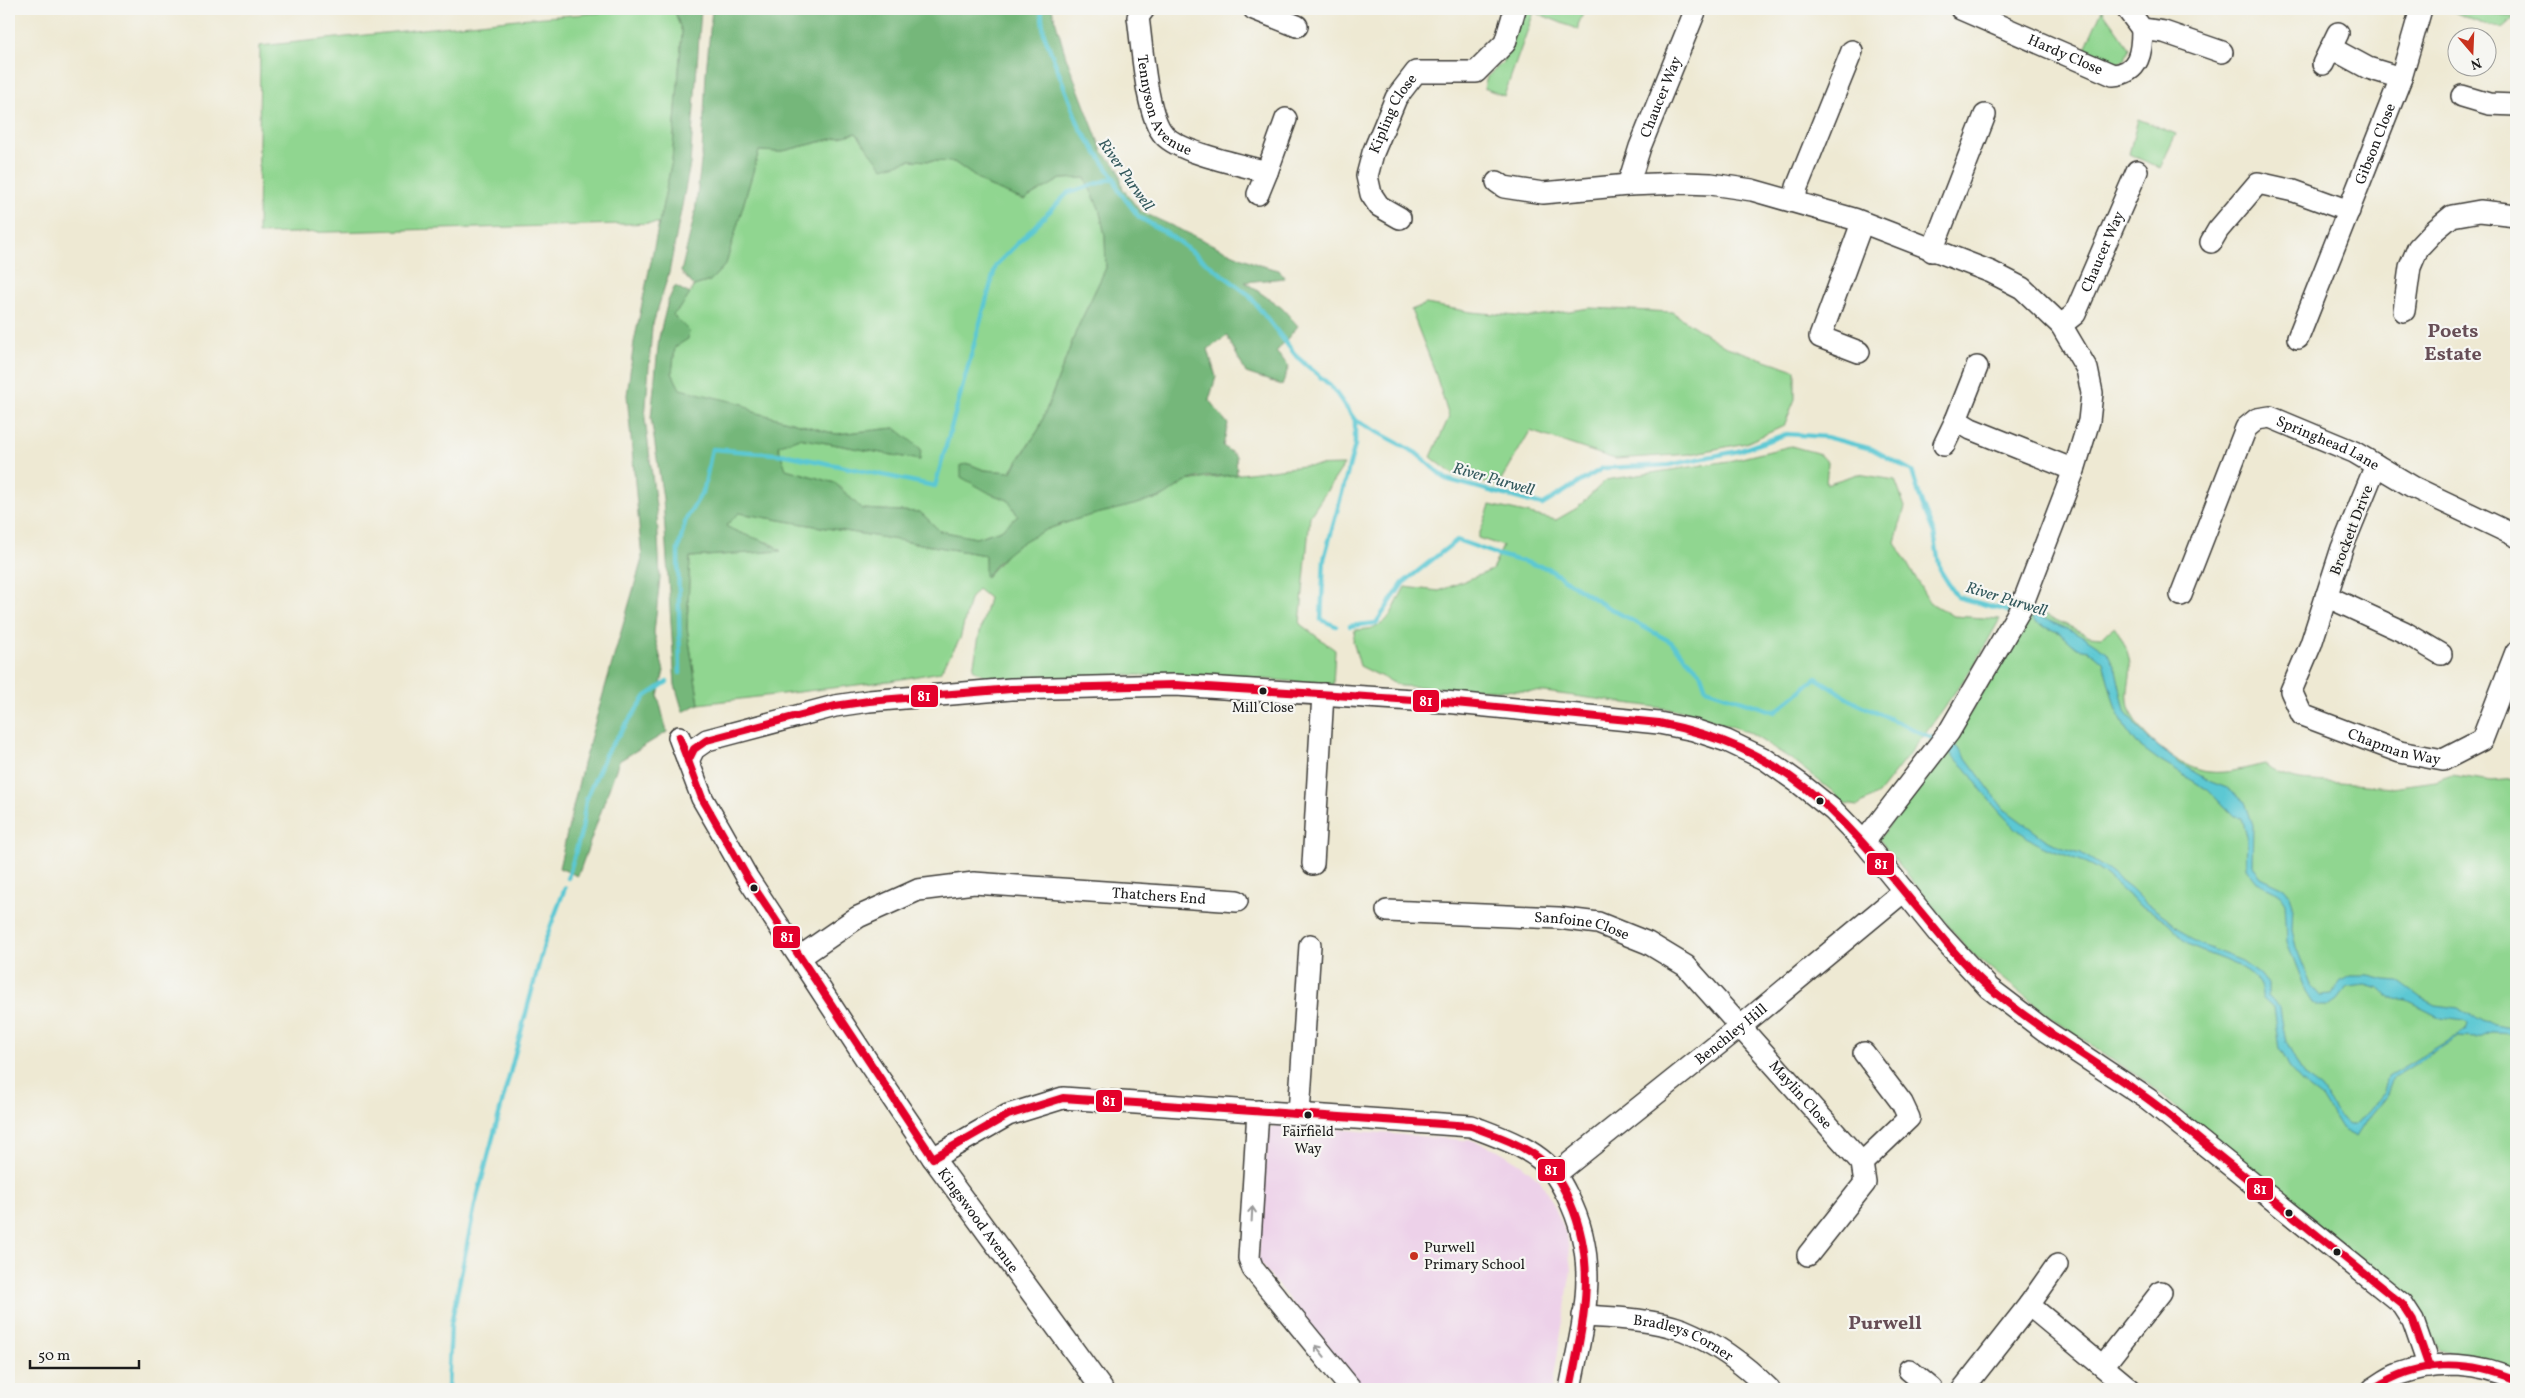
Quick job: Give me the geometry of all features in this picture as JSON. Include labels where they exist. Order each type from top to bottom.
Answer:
[{"type":"street","name":"Tennyson Avenue","points":[[1144,9],[1138,16],[1152,112],[1164,135],[1185,149],[1267,172]]},
{"type":"street","points":[[1254,9],[1296,26]]},
{"type":"street","name":"Kipling Close","points":[[1400,218],[1379,206],[1371,194],[1367,176],[1373,154],[1396,98],[1416,72],[1476,72],[1505,43],[1515,9]]},
{"type":"street","name":"Chaucer Way","points":[[1628,185],[1640,147],[1696,9]]},
{"type":"street","name":"Hardy Close","points":[[1962,9],[2112,74],[2127,72],[2138,60],[2142,29]]},
{"type":"street","points":[[2127,9],[2142,29],[2164,32],[2222,52]]},
{"type":"street","name":"Gibson Close","points":[[2298,338],[2401,78],[2421,9]]},
{"type":"street","points":[[2330,49],[2368,68],[2401,78]]},
{"type":"street","points":[[1795,200],[1797,187],[1852,51]]},
{"type":"street","points":[[2462,96],[2489,104],[2516,105]]},
{"type":"street","points":[[1932,251],[1985,115]]},
{"type":"street","points":[[1258,194],[1286,119]]},
{"type":"street","name":"Chaucer Way","points":[[2061,325],[2075,314],[2137,171]]},
{"type":"street","points":[[2211,242],[2259,175],[2294,191],[2349,211]]},
{"type":"street","points":[[1497,182],[1504,187],[1542,193],[1684,182],[1752,190],[1795,200],[1862,223],[1990,272],[2022,288],[2061,325],[2087,369],[2092,393],[2089,421],[2074,470],[2017,616],[1949,732],[1864,842]]},
{"type":"street","points":[[2404,311],[2410,267],[2418,248],[2434,231],[2452,216],[2480,211],[2516,215]]},
{"type":"street","points":[[1859,352],[1820,337],[1862,223]]},
{"type":"street","points":[[1944,445],[1977,367]]},
{"type":"street","name":"Springhead Lane","points":[[2181,596],[2246,428],[2257,420],[2270,417],[2354,452],[2413,487],[2516,536]]},
{"type":"street","points":[[1956,420],[1971,429],[2074,470]]},
{"type":"street","name":"Brockett Drive","points":[[2302,715],[2291,692],[2311,644],[2342,548],[2376,465]]},
{"type":"street","points":[[2326,596],[2404,632],[2441,654]]},
{"type":"street","name":"Chapman Way","points":[[2302,715],[2400,752],[2443,760],[2482,740],[2516,652]]},
{"type":"street","points":[[688,761],[694,749],[707,740],[835,706],[869,701],[1012,689],[1176,685],[1323,694],[1587,715],[1659,723],[1694,730],[1727,741],[1764,759],[1800,783],[1833,810],[1864,842],[1939,934],[1989,988],[2044,1030],[2148,1099],[2402,1304],[2413,1321],[2429,1367]]},
{"type":"street","points":[[1314,864],[1323,694]]},
{"type":"street","name":"Kingswood Avenue","points":[[680,737],[702,798],[747,877],[933,1158],[1102,1389]]},
{"type":"street","name":"Thatchers End","points":[[800,957],[858,917],[918,890],[974,884],[1237,901]]},
{"type":"street","name":"Benchley Hill","points":[[1556,1174],[1741,1026],[1904,891]]},
{"type":"street","name":"Sanfoine Close","points":[[1388,910],[1558,918],[1598,923],[1648,943],[1686,966],[1741,1026]]},
{"type":"street","points":[[1299,1114],[1310,945]]},
{"type":"street","name":"Maylin Close","points":[[1741,1026],[1862,1163]]},
{"type":"street","points":[[1808,1256],[1865,1183],[1862,1163],[1909,1118],[1902,1103],[1864,1053]]},
{"type":"street","points":[[933,1158],[1008,1115],[1063,1098],[1471,1126],[1508,1141],[1539,1158],[1556,1174],[1574,1208],[1584,1237],[1588,1276],[1570,1389]]},
{"type":"street","points":[[1258,1111],[1249,1258],[1253,1269],[1351,1389]]},
{"type":"street","points":[[1962,1389],[2029,1305],[2057,1265]]},
{"type":"street","points":[[2103,1366],[2161,1292]]},
{"type":"street","points":[[2029,1305],[2130,1389]]},
{"type":"street","name":"Bradleys Corner","points":[[1583,1316],[1632,1320],[1682,1330],[1723,1351],[1769,1389]]},
{"type":"street","points":[[2373,1389],[2398,1374],[2429,1367],[2466,1365],[2516,1380]]},
{"type":"street","points":[[1909,1370],[1932,1389]]},
{"type":"shaded area","name":"Purwell Primary School","points":[[1278,1124],[1474,1141],[1498,1150],[1522,1165],[1540,1180],[1552,1201],[1567,1236],[1571,1270],[1552,1389],[1362,1389],[1258,1261],[1268,1130]]},
{"type":"green space","points":[[674,9],[682,32],[672,161],[659,223],[258,234],[260,46],[518,19]]},
{"type":"green space","points":[[674,9],[701,9],[690,164],[669,273],[652,327],[645,419],[657,515],[660,578],[654,633],[664,671],[658,696],[667,732],[619,761],[578,876],[559,868],[583,764],[642,559],[627,395],[634,342],[672,161],[682,32]]},
{"type":"green space","points":[[712,9],[1052,9],[1066,57],[1102,151],[1118,168],[1123,189],[1140,211],[1259,265],[1279,270],[1285,278],[1245,282],[1282,308],[1298,326],[1276,352],[1289,366],[1282,385],[1246,373],[1227,336],[1208,349],[1216,377],[1209,400],[1228,424],[1223,446],[1236,456],[1237,475],[1189,480],[1162,497],[1064,523],[1021,543],[1002,558],[985,578],[985,555],[739,513],[726,526],[768,543],[781,551],[690,557],[687,628],[699,704],[683,712],[675,685],[663,499],[651,418],[659,337],[668,301],[675,286],[690,294],[673,315],[689,331],[688,339],[675,347],[672,373],[680,389],[743,404],[754,412],[836,434],[895,428],[921,449],[920,460],[799,438],[778,446],[786,469],[835,483],[862,509],[920,512],[940,531],[976,538],[1001,530],[1018,516],[1008,500],[991,494],[961,477],[961,465],[969,464],[984,470],[1011,472],[1039,429],[1077,329],[1106,268],[1105,235],[1099,208],[1085,178],[1061,179],[1024,200],[988,186],[954,162],[910,160],[883,168],[856,133],[779,152],[759,151],[726,264],[710,281],[694,286],[681,272],[695,213],[702,153],[706,73]]},
{"type":"green space","points":[[1521,9],[1585,9],[1578,25],[1579,30],[1534,12],[1504,96],[1484,88],[1487,77],[1503,62]]},
{"type":"green space","points":[[2448,9],[2516,16],[2502,28],[2481,23]]},
{"type":"green space","points":[[2102,10],[2129,48],[2125,60],[2115,65],[2083,53]]},
{"type":"green space","points":[[2138,119],[2176,134],[2160,168],[2129,154]]},
{"type":"green space","points":[[856,133],[883,167],[910,160],[954,162],[988,186],[1024,200],[1061,179],[1085,178],[1099,208],[1105,235],[1106,268],[1077,329],[1039,429],[1010,472],[984,470],[969,464],[991,494],[1008,500],[1018,516],[1001,530],[976,538],[940,531],[920,512],[862,509],[835,483],[785,469],[778,445],[799,438],[920,460],[895,428],[836,434],[754,412],[743,404],[680,390],[672,373],[675,347],[688,331],[673,315],[684,303],[694,286],[710,281],[726,264],[759,151],[779,152]]},
{"type":"green space","points":[[1426,304],[1471,312],[1528,317],[1590,308],[1672,312],[1724,346],[1795,370],[1795,399],[1784,426],[1746,443],[1691,454],[1615,459],[1530,431],[1498,486],[1454,475],[1431,457],[1449,417],[1434,369],[1411,310]]},
{"type":"green space","points":[[1791,446],[1817,453],[1828,462],[1826,484],[1858,474],[1895,480],[1905,507],[1895,542],[1929,602],[1953,616],[2000,619],[1973,667],[1925,734],[1878,794],[1858,806],[1844,804],[1832,791],[1791,759],[1748,732],[1684,711],[1545,692],[1400,686],[1360,666],[1353,641],[1355,630],[1376,627],[1388,619],[1405,587],[1439,591],[1492,570],[1503,546],[1478,538],[1490,505],[1556,520],[1577,508],[1606,480],[1729,461]]},
{"type":"green space","points":[[1344,465],[1310,516],[1300,624],[1335,650],[1333,685],[1238,677],[1131,675],[992,680],[973,669],[989,598],[978,589],[970,599],[960,639],[940,672],[890,681],[699,704],[687,628],[690,557],[781,551],[770,543],[740,535],[725,526],[739,513],[985,555],[986,577],[1013,547],[1039,532],[1084,517],[1161,498],[1186,481],[1303,466]]},
{"type":"green space","points":[[2030,608],[2090,636],[2101,637],[2115,627],[2129,657],[2128,700],[2137,724],[2158,746],[2171,756],[2198,770],[2223,772],[2265,764],[2278,774],[2299,780],[2392,787],[2435,781],[2452,775],[2491,781],[2516,779],[2516,1374],[2440,1350],[2412,1303],[2142,1079],[2053,1019],[1968,950],[1879,839],[1954,738],[1996,672]]},
{"type":"water","points":[[2036,615],[2081,635],[2107,652],[2116,670],[2125,711],[2146,737],[2179,763],[2211,782],[2227,788],[2245,802],[2253,825],[2252,864],[2261,877],[2284,888],[2290,895],[2293,904],[2292,930],[2296,947],[2311,985],[2320,996],[2331,995],[2341,981],[2350,976],[2369,976],[2398,981],[2421,998],[2435,1005],[2458,1008],[2484,1022],[2516,1028],[2516,1033],[2490,1032],[2476,1038],[2458,1037],[2393,1078],[2387,1094],[2370,1115],[2356,1137],[2341,1129],[2322,1098],[2302,1083],[2292,1072],[2280,1049],[2274,1008],[2262,997],[2260,987],[2255,978],[2235,965],[2190,946],[2166,921],[2143,907],[2091,865],[2051,850],[2026,836],[1994,805],[1967,770],[1951,755],[1948,748],[1955,746],[1960,750],[2004,809],[2045,839],[2060,847],[2081,853],[2105,868],[2194,942],[2242,961],[2259,973],[2268,984],[2268,995],[2280,1008],[2286,1042],[2303,1075],[2321,1088],[2340,1118],[2349,1125],[2355,1125],[2384,1092],[2388,1076],[2466,1030],[2468,1024],[2465,1021],[2441,1018],[2407,1001],[2391,998],[2379,989],[2365,985],[2347,987],[2337,1000],[2330,1005],[2319,1005],[2313,1002],[2306,991],[2287,942],[2285,902],[2279,893],[2257,882],[2246,868],[2247,836],[2242,818],[2234,817],[2208,790],[2160,761],[2137,744],[2116,710],[2103,662],[2089,650],[2077,648],[2060,633],[2033,622],[2032,617]]},
{"type":"waterway","name":"River Purwell","points":[[1041,9],[1044,34],[1080,128],[1114,178],[1119,191],[1139,217],[1168,234],[1248,294],[1297,357],[1331,386],[1355,420],[1416,453],[1446,479],[1542,505],[1603,468],[1669,465],[1738,451],[1787,434],[1826,437],[1872,449],[1912,471],[1922,504],[1934,533],[1940,570],[1957,597],[2012,612]]},
{"type":"waterway","points":[[680,673],[678,550],[686,519],[704,489],[712,449],[787,455],[935,486],[996,265],[1068,193],[1114,178]]},
{"type":"waterway","name":"River Purwell","points":[[1336,626],[1321,620],[1324,559],[1355,445],[1355,420]]},
{"type":"waterway","name":"River Purwell","points":[[1350,626],[1376,623],[1403,583],[1457,540],[1499,555],[1547,568],[1602,604],[1671,642],[1700,672],[1706,689],[1775,712],[1816,678],[1856,703],[1936,740]]},
{"type":"waterway","points":[[568,878],[582,829],[586,800],[606,753],[646,696],[667,682]]},
{"type":"waterway","points":[[448,1389],[451,1324],[475,1205],[545,941],[565,888]]},
{"type":"transit line","name":"81","points":[[688,761],[694,749],[707,740],[835,706],[869,701],[1011,689],[1175,685],[1445,702],[1659,723],[1703,734],[1741,748],[1774,766],[1804,787],[1859,839],[1941,937],[1980,980],[2029,1019],[2159,1107],[2402,1304],[2413,1321],[2429,1367]]},
{"type":"transit line","name":"81","points":[[679,737],[702,798],[747,877],[933,1158],[1008,1115],[1063,1098],[1471,1126],[1515,1144],[1540,1159],[1558,1179],[1570,1202],[1579,1226],[1586,1272],[1583,1318],[1570,1389]]},
{"type":"transit line","name":"81","points":[[2373,1389],[2390,1379],[2408,1372],[2425,1367],[2443,1365],[2479,1368],[2516,1380]]},
{"type":"place","name":"Mill Close","points":[[1263,691]]},
{"type":"place","name":"Fairfield Way","points":[[1308,1115]]},
{"type":"place","name":"Purwell Primary School","points":[[1414,1256]]},
{"type":"district","name":"Poets Estate","points":[[2453,342]]},
{"type":"district","name":"Purwell","points":[[1885,1322]]}]
